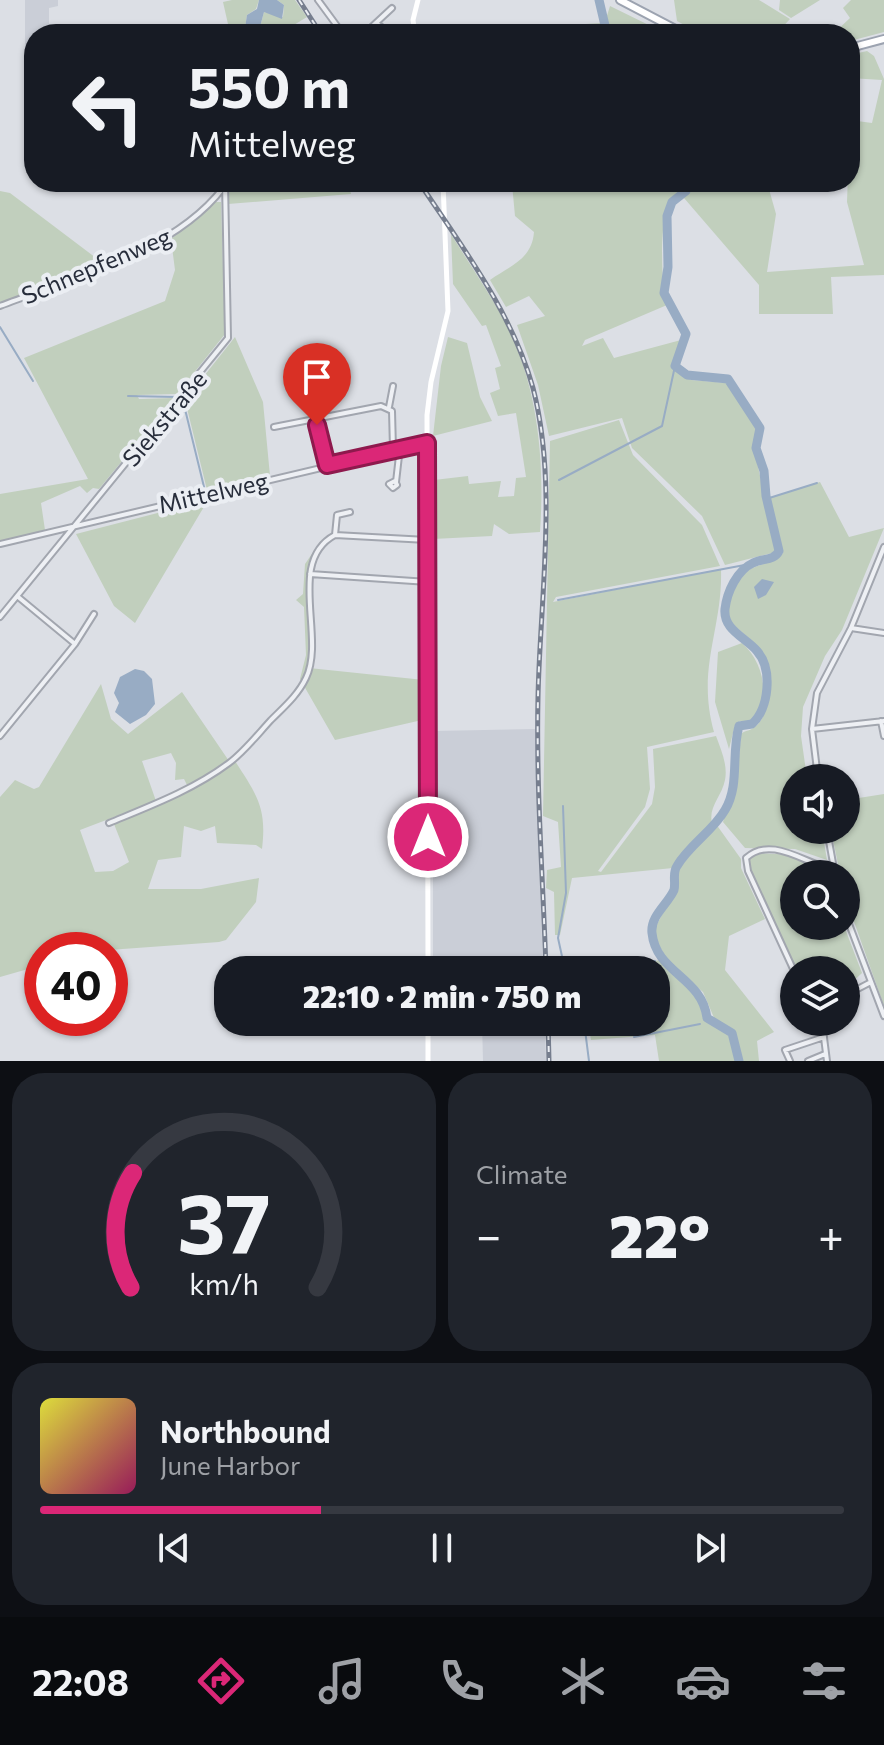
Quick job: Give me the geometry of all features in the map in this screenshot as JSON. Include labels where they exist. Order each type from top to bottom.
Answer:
[{"type":"main road","points":[[620,0],[666,24]]},
{"type":"main road","points":[[860,45],[884,39]]},
{"type":"street","points":[[318,0],[336,24]]},
{"type":"street","points":[[414,24],[418,0]]},
{"type":"street","points":[[376,23],[392,8]]},
{"type":"street","name":"Schnepfenweg","points":[[0,306],[154,245],[187,224],[217,192]]},
{"type":"street","name":"Siekstraße","points":[[0,617],[228,338],[225,192]]},
{"type":"street","points":[[428,956],[427,443],[431,382],[448,311],[443,192]]},
{"type":"street","points":[[393,386],[389,407],[393,415],[393,449]]},
{"type":"street","points":[[274,427],[389,407]]},
{"type":"street","points":[[317,425],[327,465]]},
{"type":"street","name":"Mittelweg","points":[[0,544],[427,443]]},
{"type":"street","points":[[396,482],[400,447]]},
{"type":"street","points":[[109,823],[180,793],[230,763],[295,695],[308,674],[311,657],[310,574],[321,549],[335,535],[337,515],[350,512]]},
{"type":"street","points":[[335,535],[427,540]]},
{"type":"street","points":[[816,764],[812,729],[817,693],[851,628],[884,547]]},
{"type":"street","points":[[310,574],[428,582]]},
{"type":"street","points":[[17,596],[75,644]]},
{"type":"street","points":[[0,736],[75,644],[94,614]]},
{"type":"street","points":[[851,628],[884,633]]},
{"type":"street","points":[[812,729],[882,721],[884,736]]},
{"type":"street","points":[[787,956],[748,871],[746,858],[760,851],[793,853],[809,860]]},
{"type":"street","points":[[855,940],[884,1016]]},
{"type":"street","points":[[860,988],[871,982]]},
{"type":"street","points":[[428,1036],[428,1061]]},
{"type":"street","points":[[790,1061],[785,1050],[824,1037],[827,1061]]},
{"type":"street","points":[[808,1061],[825,1054]]},
{"type":"shaded area","points":[[25,0],[58,0],[58,6],[49,8],[49,24],[25,24]]},
{"type":"shaded area","points":[[535,729],[543,956],[433,956],[433,731]]},
{"type":"shaded area","points":[[482,1036],[545,1036],[546,1061],[483,1061]]},
{"type":"green space","points":[[259,0],[256,9],[247,15],[246,24],[228,24],[223,2]]},
{"type":"green space","points":[[277,0],[295,0],[307,17],[295,24],[261,24],[264,12],[283,17],[284,5]]},
{"type":"green space","points":[[674,0],[759,0],[790,19],[785,24],[683,24],[677,21]]},
{"type":"green space","points":[[780,0],[820,0],[791,18],[779,10]]},
{"type":"green space","points":[[851,0],[884,0],[884,32],[860,38],[860,24],[844,24],[850,18],[843,8]]},
{"type":"green space","points":[[610,6],[647,24],[607,24]]},
{"type":"green space","points":[[867,51],[874,56],[884,79],[884,275],[831,277],[833,314],[759,314],[759,285],[684,198],[686,192],[770,192],[776,214],[767,272],[864,265],[847,202],[847,192],[860,192],[860,121],[872,123],[882,80],[860,79],[860,53]]},
{"type":"green space","points":[[0,191],[10,193],[104,264],[0,303]]},
{"type":"green space","points":[[227,192],[351,194],[228,204]]},
{"type":"green space","points":[[513,192],[682,192],[670,202],[664,222],[662,269],[667,305],[585,340],[582,346],[603,338],[614,358],[681,340],[675,354],[674,370],[691,380],[727,383],[758,429],[754,448],[776,550],[725,565],[702,516],[632,448],[622,418],[549,436],[538,385],[517,325],[545,316],[529,296],[506,307],[490,280],[524,256],[532,242],[534,232],[515,216]]},
{"type":"green space","points":[[216,202],[221,202],[225,334],[177,394],[137,395],[139,399],[174,398],[99,489],[93,488],[87,493],[80,486],[41,503],[45,530],[0,541],[0,494],[88,479],[24,358],[165,301],[175,270],[171,239]]},
{"type":"green space","points":[[451,234],[503,318],[524,369],[540,450],[540,532],[509,534],[494,524],[492,536],[433,539],[434,480],[468,476],[469,484],[501,481],[498,497],[514,496],[516,478],[526,477],[516,413],[498,416],[490,393],[500,389],[495,368],[501,366],[486,325],[482,326],[453,284]]},
{"type":"green space","points":[[235,337],[263,402],[270,476],[207,490],[185,400]]},
{"type":"green space","points":[[448,337],[467,343],[480,397],[492,421],[433,436],[441,366]]},
{"type":"green space","points":[[619,420],[633,455],[702,525],[720,566],[556,597],[553,602],[721,569],[721,591],[708,688],[714,732],[647,747],[650,789],[645,807],[598,871],[601,872],[652,804],[655,787],[653,749],[716,736],[726,774],[712,812],[712,823],[673,868],[572,878],[560,935],[555,935],[554,892],[546,888],[547,870],[561,867],[558,822],[543,816],[550,441]]},
{"type":"green space","points":[[820,482],[849,537],[884,528],[842,630],[825,656],[803,707],[801,736],[805,764],[780,764],[780,844],[824,844],[827,860],[795,849],[745,848],[723,822],[737,779],[741,734],[754,728],[762,719],[769,686],[762,653],[731,621],[727,607],[734,586],[745,572],[783,553],[770,498]]},
{"type":"green space","points":[[208,500],[135,623],[114,606],[76,534]]},
{"type":"green space","points":[[322,539],[310,565],[309,668],[424,680],[422,720],[335,740],[300,679],[306,655],[304,607],[296,600],[303,594],[305,564]]},
{"type":"green space","points":[[742,643],[760,670],[762,702],[751,721],[740,721],[735,725],[729,749],[715,702],[718,652]]},
{"type":"green space","points":[[101,684],[111,719],[128,734],[182,692],[229,761],[188,787],[184,779],[175,780],[176,763],[171,753],[142,761],[156,801],[80,830],[95,872],[113,871],[129,862],[114,824],[180,796],[235,761],[259,802],[263,823],[262,849],[256,845],[217,843],[215,826],[201,831],[184,826],[181,857],[158,860],[148,889],[201,889],[259,878],[256,902],[226,940],[219,942],[128,949],[128,932],[24,932],[24,970],[0,977],[0,797],[15,780],[34,789],[39,787]]},
{"type":"green space","points":[[884,794],[884,1006],[860,939],[860,860],[837,860],[834,844],[860,844],[860,798]]},
{"type":"green space","points":[[716,824],[741,859],[741,868],[765,919],[729,936],[725,970],[774,1032],[757,1041],[759,1061],[742,1061],[734,1033],[715,1020],[703,992],[670,964],[670,956],[665,956],[653,932],[676,888],[676,869]]},
{"type":"green space","points":[[758,853],[794,855],[805,860],[780,860],[780,934],[749,868],[748,861]]},
{"type":"green space","points":[[783,940],[849,940],[855,956],[790,956]]},
{"type":"green space","points":[[670,969],[695,992],[706,1021],[728,1034],[736,1061],[659,1061],[655,1036],[670,1036]]},
{"type":"green space","points":[[590,1036],[642,1036],[591,1040]]},
{"type":"water","points":[[259,0],[277,0],[284,5],[282,19],[264,12],[261,24],[246,24],[247,15],[257,9]]},
{"type":"water","points":[[762,579],[774,582],[766,595],[758,599],[754,587]]},
{"type":"water","points":[[135,669],[144,671],[152,679],[155,704],[146,715],[130,724],[115,712],[119,703],[114,693],[120,677]]},
{"type":"waterway","points":[[599,0],[605,24]]},
{"type":"waterway","points":[[685,192],[672,202],[667,216],[668,267],[664,293],[686,334],[675,366],[687,375],[728,379],[760,428],[756,448],[764,471],[766,496],[779,551],[774,556],[747,566],[734,582],[728,596],[725,609],[727,622],[762,659],[767,678],[765,699],[752,724],[739,726],[730,800],[714,825],[677,866],[674,890],[656,916],[652,933],[662,957],[697,993],[707,1018],[732,1033],[739,1061]]},
{"type":"waterway","points":[[0,327],[33,381]]},
{"type":"waterway","points":[[559,480],[662,426],[675,366]]},
{"type":"waterway","points":[[128,396],[177,397]]},
{"type":"waterway","points":[[183,401],[205,491]]},
{"type":"waterway","points":[[766,499],[817,483]]},
{"type":"waterway","points":[[558,600],[750,564]]},
{"type":"waterway","points":[[562,956],[558,938],[566,893],[563,806]]},
{"type":"waterway","points":[[634,1037],[700,1024]]},
{"type":"waterway","points":[[586,1036],[589,1061]]},
{"type":"railway","points":[[299,0],[315,24]]},
{"type":"railway","points":[[426,192],[484,281],[512,333],[533,388],[540,425],[545,463],[546,541],[538,697],[538,765],[545,956]]},
{"type":"railway","points":[[548,1036],[549,1061]]},
{"type":"route","points":[[317,425],[327,465],[427,443],[428,837]]}]
